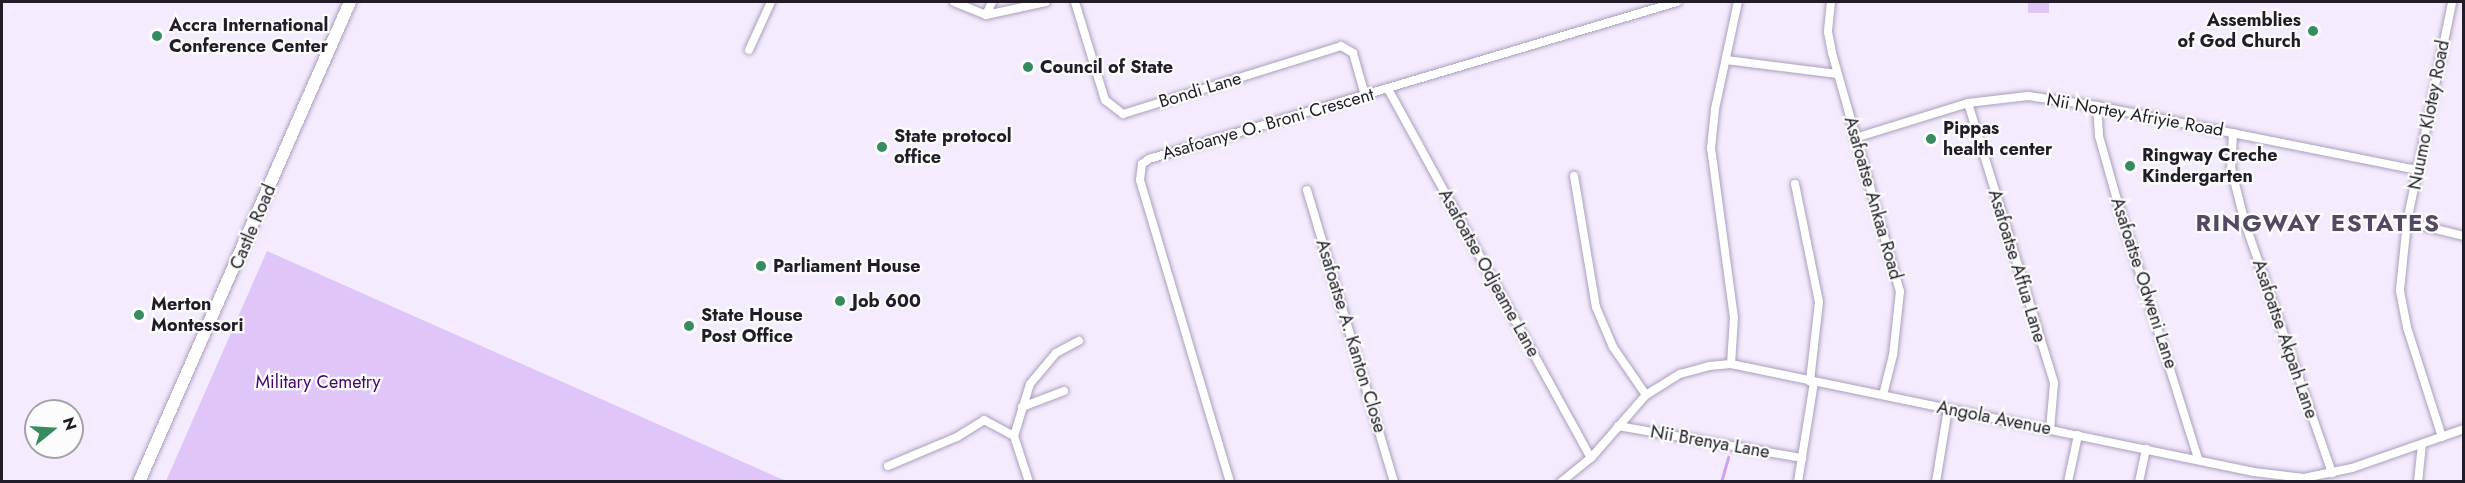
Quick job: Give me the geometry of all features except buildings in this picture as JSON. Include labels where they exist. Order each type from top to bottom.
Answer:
[{"type":"main road","name":"Castle Road","points":[[139,482],[155,452],[350,2]]},
{"type":"main road","name":"Castle Road","points":[[148,482],[155,452]]},
{"type":"street","points":[[749,50],[771,2]]},
{"type":"street","points":[[954,2],[986,15],[1038,2]]},
{"type":"street","points":[[986,15],[992,2]]},
{"type":"street","name":"Bondi Lane","points":[[1075,2],[1105,100],[1123,114],[1341,46],[1353,53],[1365,95]]},
{"type":"street","name":"Asafoanye O. Broni Crescent","points":[[1230,482],[1140,171],[1149,159],[1677,2]]},
{"type":"street","points":[[1731,364],[1734,324],[1711,148],[1715,109],[1738,2]]},
{"type":"street","name":"Asafoatse Ankaa Road","points":[[1831,2],[1828,32],[1837,74],[1900,291],[1893,355],[1883,395]]},
{"type":"street","name":"Nuumo Klotey Road","points":[[2442,437],[2402,307],[2400,276],[2407,222],[2452,2]]},
{"type":"street","points":[[1726,60],[1837,74]]},
{"type":"street","name":"Asafoatse Odjeame Lane","points":[[1388,89],[1591,458]]},
{"type":"street","name":"Nii Nortey Afriyie Road","points":[[1855,138],[1968,103],[2028,96],[2097,106],[2418,170]]},
{"type":"street","name":"Asafoatse Affua Lane","points":[[1968,103],[2054,383],[2050,430]]},
{"type":"street","name":"Asafoatse Odweni Lane","points":[[2097,106],[2099,136],[2117,200],[2198,459]]},
{"type":"street","name":"Asafoatse Akpah Lane","points":[[2234,133],[2231,168],[2246,223],[2332,473]]},
{"type":"street","points":[[1574,176],[1596,308],[1613,347],[1646,395]]},
{"type":"street","points":[[1795,184],[1819,302],[1812,381],[1798,482]]},
{"type":"street","name":"Asafoatse A. Kanton Close","points":[[1307,190],[1394,482]]},
{"type":"street","points":[[2407,222],[2463,236]]},
{"type":"street","points":[[1029,482],[1014,436],[1022,406],[1030,384],[1044,365],[1056,353],[1079,341]]},
{"type":"street","name":"Angola Avenue","points":[[1561,482],[1591,458],[1646,395],[1680,374],[1731,364],[2304,480],[2422,445],[2463,429]]},
{"type":"street","points":[[1022,406],[1064,391]]},
{"type":"street","points":[[1936,482],[1948,409]]},
{"type":"street","points":[[888,466],[957,437],[980,420],[1002,427],[1014,436]]},
{"type":"street","name":"Nii Brenya Lane","points":[[1618,426],[1802,458]]},
{"type":"street","points":[[2068,482],[2078,435]]},
{"type":"street","points":[[2418,482],[2422,445]]},
{"type":"street","points":[[2139,482],[2146,449]]},
{"type":"green space","points":[[2028,2],[2049,2],[2049,13],[2028,13]]},
{"type":"green space","name":"Military Cemetry","points":[[267,251],[779,478],[788,481],[166,481]]},
{"type":"waterway","points":[[1721,482],[1728,457]]},
{"type":"place","name":"Assemblies of God Church","points":[[2313,31]]},
{"type":"place","name":"Accra International Conference Center","points":[[157,36]]},
{"type":"place","name":"Council of State","points":[[1028,67]]},
{"type":"place","name":"Pippas health center","points":[[1931,139]]},
{"type":"place","name":"State protocol office","points":[[882,147]]},
{"type":"place","name":"Ringway Creche Kindergarten","points":[[2130,166]]},
{"type":"place","name":"Parliament House","points":[[761,266]]},
{"type":"place","name":"Job 600","points":[[840,301]]},
{"type":"place","name":"Merton Montessori","points":[[139,315]]},
{"type":"place","name":"State House Post Office","points":[[689,326]]},
{"type":"district","name":"RINGWAY ESTATES","points":[[2318,223]]}]
